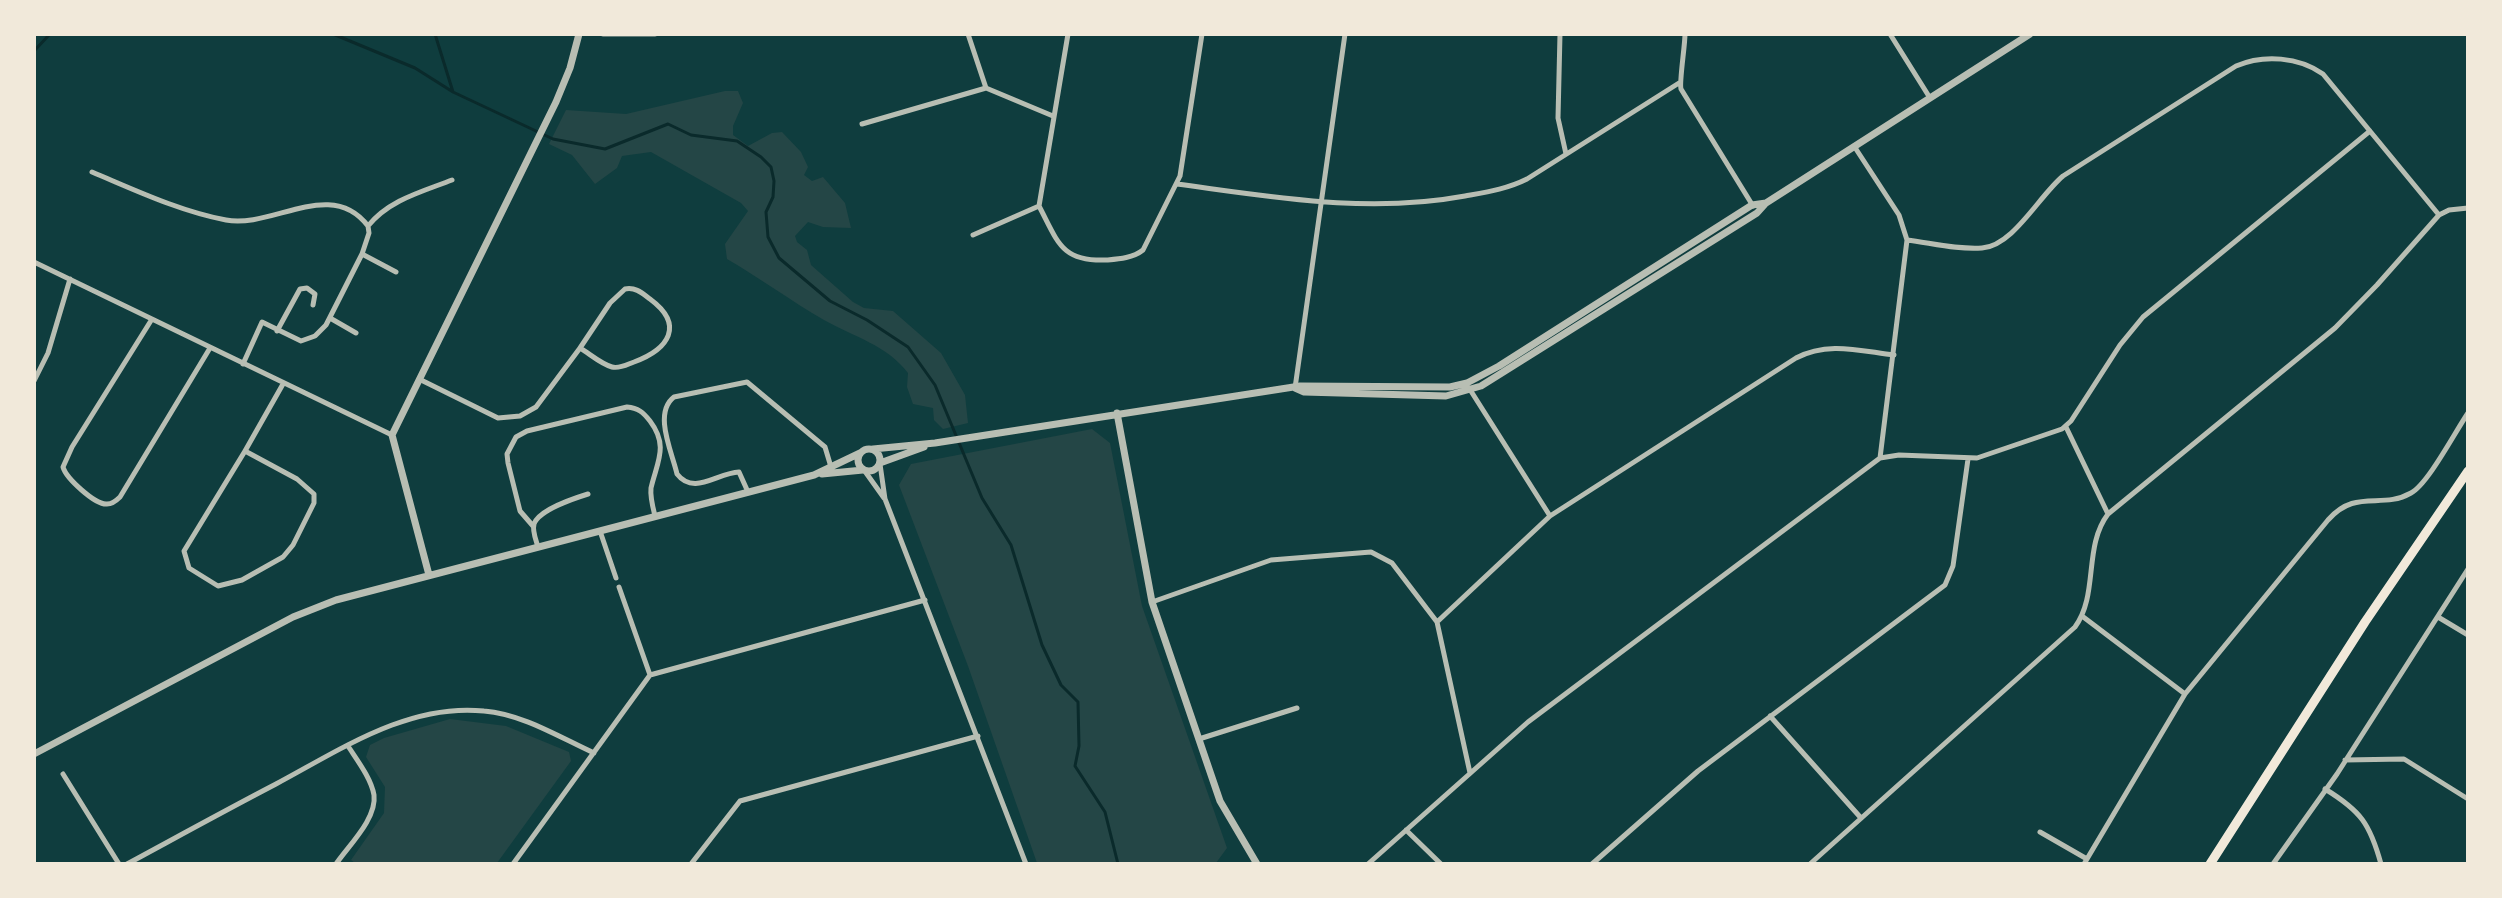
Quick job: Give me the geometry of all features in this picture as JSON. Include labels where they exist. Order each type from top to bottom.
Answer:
[{"type":"main road","points":[[2210,864],[2365,622],[2468,471]]},
{"type":"street","points":[[429,575],[392,435],[556,102],[570,68],[579,34]]},
{"type":"street","points":[[603,34],[655,34]]},
{"type":"street","points":[[968,34],[986,88]]},
{"type":"street","points":[[1068,34],[1039,206],[1053,232],[1072,256],[1079,260],[1113,260],[1132,256],[1143,250],[1177,184],[1184,156],[1202,34]]},
{"type":"street","points":[[1295,388],[1345,34]]},
{"type":"street","points":[[1560,34],[1558,118],[1566,154]]},
{"type":"street","points":[[1685,34],[1684,66],[1679,83],[1683,94],[1757,213]]},
{"type":"street","points":[[1890,34],[1930,98]]},
{"type":"street","points":[[814,475],[866,449],[935,443],[1117,413],[1295,388],[1304,392],[1446,396],[1488,383],[1757,213],[1766,203],[2030,34]]},
{"type":"street","points":[[1908,240],[1977,249],[2000,243],[2063,176],[2229,70],[2246,62],[2288,60],[2312,67],[2326,77],[2439,215]]},
{"type":"street","points":[[1177,184],[1272,198],[1410,205],[1482,193],[1510,187],[1679,83]]},
{"type":"street","points":[[862,124],[986,88],[1053,116]]},
{"type":"street","points":[[1368,864],[1470,773],[1585,676],[1880,458],[1899,454],[1968,459],[1994,453],[2066,427],[2120,345],[2143,317],[2370,131]]},
{"type":"street","points":[[1854,146],[1899,215],[1908,240],[1880,458]]},
{"type":"street","points":[[92,172],[175,206],[226,220],[244,221],[329,204],[347,209],[368,226]]},
{"type":"street","points":[[243,364],[262,322],[301,341],[315,336],[330,318],[362,254],[368,226],[380,213],[407,196],[452,180]]},
{"type":"street","points":[[1469,387],[1752,205],[1766,203]]},
{"type":"street","points":[[973,235],[1039,206]]},
{"type":"street","points":[[1810,864],[2064,638],[2082,616],[2098,530],[2108,514],[2335,328],[2439,215],[2449,210],[2468,208]]},
{"type":"street","points":[[362,254],[396,272]]},
{"type":"street","points":[[34,262],[392,435]]},
{"type":"street","points":[[34,381],[48,353],[70,279]]},
{"type":"street","points":[[277,331],[300,289],[307,288],[315,294],[313,305]]},
{"type":"street","points":[[419,379],[498,418],[520,416],[532,410],[580,348],[610,303],[626,289],[638,290],[660,307],[670,322],[668,337],[658,351],[620,367],[611,367],[580,348]]},
{"type":"street","points":[[330,318],[356,333]]},
{"type":"street","points":[[152,319],[72,447],[63,467],[69,479],[100,503],[108,504],[120,497],[210,348]]},
{"type":"street","points":[[1437,622],[1550,516],[1810,351],[1828,347],[1894,355]]},
{"type":"street","points":[[748,492],[739,472],[698,484],[681,479],[677,474],[663,415],[670,400],[747,382],[825,447],[831,467]]},
{"type":"street","points":[[245,451],[306,485],[314,494],[314,504],[293,545],[283,557],[242,580],[218,586],[189,568],[184,551],[283,384]]},
{"type":"street","points":[[1469,387],[1550,516]]},
{"type":"street","points":[[538,547],[533,526],[520,511],[507,454],[516,437],[527,431],[627,407],[637,408],[644,414],[661,442],[651,490],[655,516]]},
{"type":"street","points":[[1117,413],[1152,602],[1220,801],[1257,864]]},
{"type":"street","points":[[2040,832],[2085,861],[2185,694],[2334,514],[2346,504],[2399,498],[2414,492],[2424,481],[2468,413]]},
{"type":"street","points":[[2066,427],[2108,514]]},
{"type":"street","points":[[34,754],[293,617],[336,600],[814,475],[872,471],[880,463],[935,443]]},
{"type":"street","points":[[873,449],[880,456],[885,499],[1026,864]]},
{"type":"street","points":[[860,453],[858,464],[885,499]]},
{"type":"street","points":[[1592,864],[1676,789],[1945,585],[1953,566],[1968,459]]},
{"type":"street","points":[[533,526],[537,519],[554,508],[588,494]]},
{"type":"street","points":[[600,531],[616,578]]},
{"type":"street","points":[[1152,602],[1271,561],[1371,552],[1392,563],[1437,622],[1470,773]]},
{"type":"street","points":[[2272,864],[2345,759],[2468,569]]},
{"type":"street","points":[[619,587],[650,675]]},
{"type":"street","points":[[513,864],[650,675],[925,600]]},
{"type":"street","points":[[2082,616],[2185,694]]},
{"type":"street","points":[[2438,616],[2468,635]]},
{"type":"street","points":[[1199,739],[1297,708]]},
{"type":"street","points":[[127,864],[380,729],[446,710],[486,711],[518,719],[594,753]]},
{"type":"street","points":[[1770,716],[1861,818]]},
{"type":"street","points":[[691,864],[733,807],[740,801],[978,736]]},
{"type":"street","points":[[336,864],[370,816],[374,798],[369,783],[348,746]]},
{"type":"street","points":[[2345,759],[2404,759],[2468,799]]},
{"type":"street","points":[[63,774],[119,864]]},
{"type":"street","points":[[2325,789],[2351,806],[2363,818],[2372,832],[2381,864]]},
{"type":"street","points":[[1406,830],[1441,864]]},
{"type":"shaded area","points":[[725,91],[738,91],[743,103],[733,126],[733,135],[748,146],[772,133],[782,132],[801,152],[808,167],[804,175],[812,181],[823,177],[845,203],[851,228],[823,227],[808,222],[795,236],[797,242],[807,250],[811,265],[853,302],[864,308],[893,311],[941,353],[965,395],[968,423],[943,429],[934,420],[933,408],[913,404],[907,387],[908,373],[890,355],[824,320],[727,259],[725,244],[748,211],[741,203],[651,152],[622,156],[617,168],[595,184],[572,155],[549,144],[566,110],[626,114]]},
{"type":"shaded area","points":[[1092,429],[1110,443],[1142,606],[1227,848],[1216,863],[1037,863],[968,666],[899,485],[911,464]]},
{"type":"shaded area","points":[[450,719],[506,726],[569,752],[571,761],[497,863],[355,863],[351,860],[384,813],[385,787],[366,757],[370,745],[384,738]]},
{"type":"waterway","points":[[34,51],[50,34]]},
{"type":"waterway","points":[[333,34],[415,68],[453,92],[553,139],[605,149],[668,124],[691,135],[737,141],[761,157],[771,167],[774,181],[773,197],[766,212],[768,237],[779,258],[830,301],[867,320],[908,347],[935,385],[982,498],[1011,545],[1042,645],[1061,685],[1078,702],[1079,746],[1075,766],[1105,812],[1118,864]]},
{"type":"waterway","points":[[435,34],[453,92]]}]
